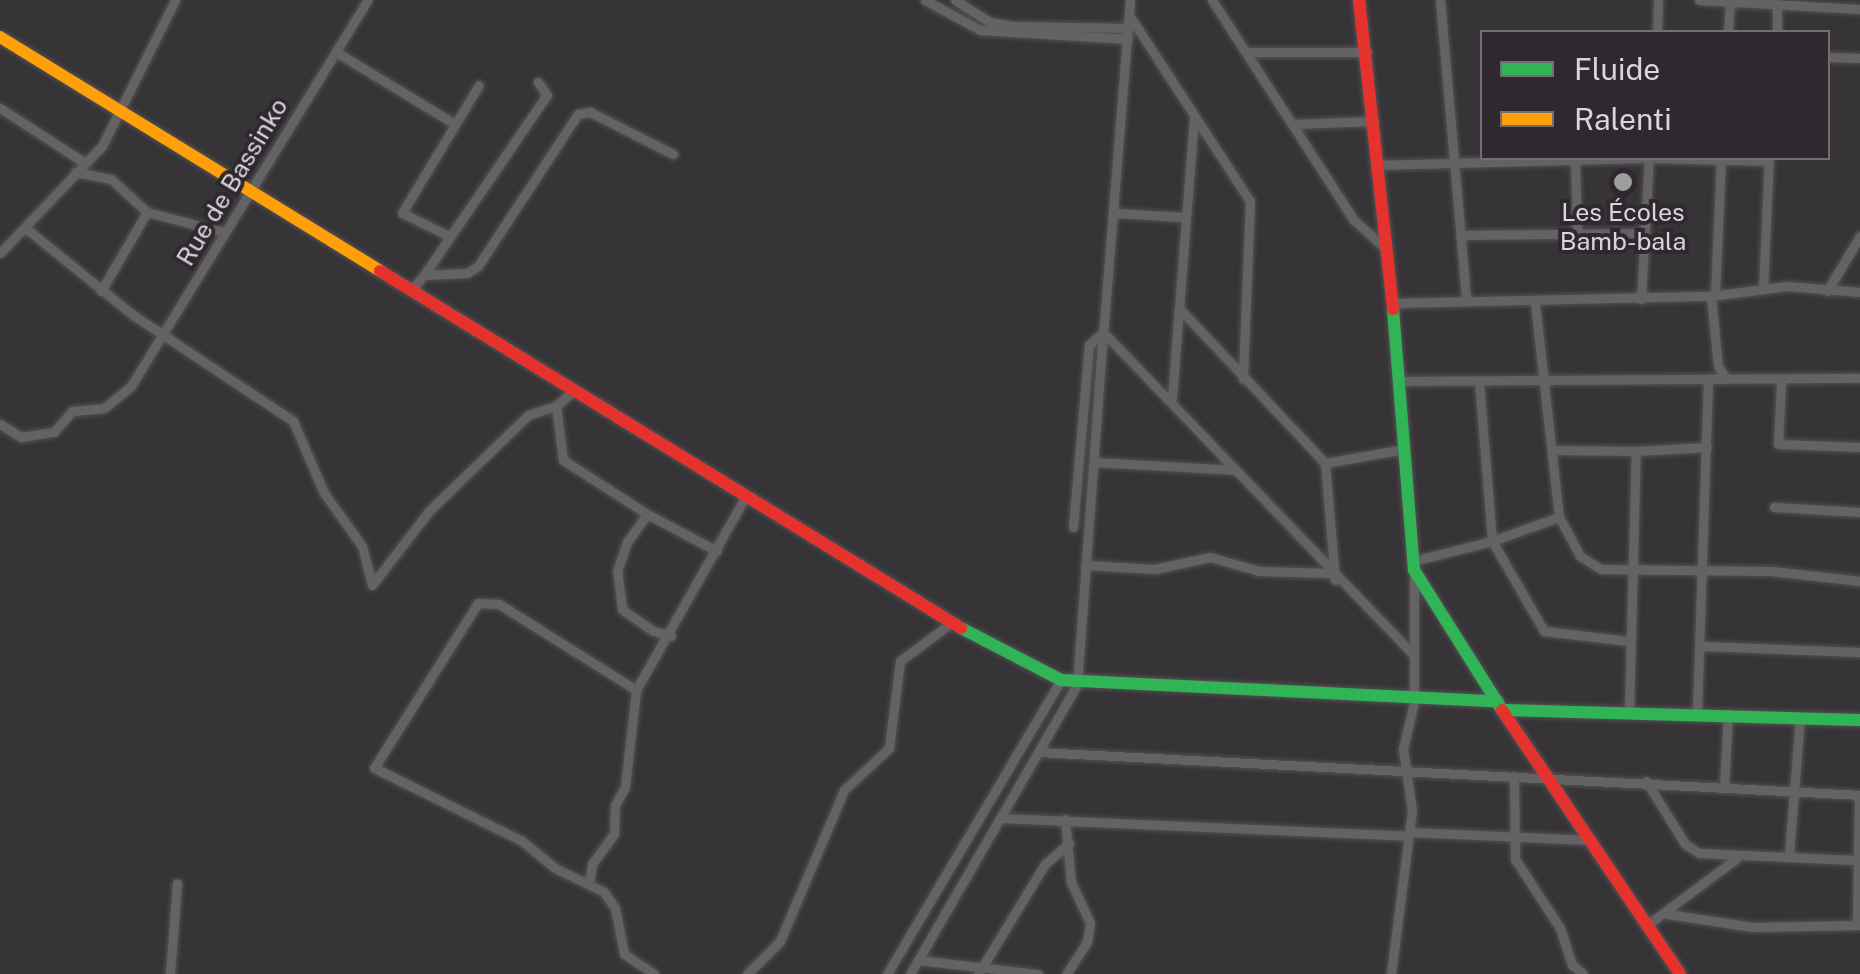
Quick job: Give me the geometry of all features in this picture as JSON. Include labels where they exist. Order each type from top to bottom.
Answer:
[{"type":"street","points":[[0,253],[28,230],[85,162],[121,110],[175,0]]},
{"type":"street","name":"Rue de Bassinko","points":[[0,424],[21,437],[54,432],[72,410],[104,408],[131,386],[250,186],[368,0]]},
{"type":"street","points":[[924,0],[980,30],[1128,34]]},
{"type":"street","points":[[954,0],[990,22],[1128,34]]},
{"type":"street","points":[[894,962],[910,973],[1077,685],[1130,0]]},
{"type":"street","points":[[1212,0],[1354,220],[1387,250]]},
{"type":"street","points":[[1359,0],[1401,380],[1413,565],[1414,702],[1404,738],[1412,798],[1391,974]]},
{"type":"street","points":[[1440,0],[1466,299]]},
{"type":"street","points":[[1656,30],[1658,0]]},
{"type":"street","points":[[1698,0],[1860,9]]},
{"type":"street","points":[[1728,30],[1730,1]]},
{"type":"street","points":[[1777,30],[1778,4]]},
{"type":"street","points":[[1129,16],[1252,212],[1243,379]]},
{"type":"street","points":[[0,37],[250,186],[572,392],[951,623],[1061,680],[1077,685],[1414,702],[1860,720]]},
{"type":"street","points":[[336,52],[455,124]]},
{"type":"street","points":[[1246,52],[1367,52]]},
{"type":"street","points":[[1830,56],[1860,58]]},
{"type":"street","points":[[411,290],[547,94],[538,82]]},
{"type":"street","points":[[448,235],[402,212],[479,85]]},
{"type":"street","points":[[0,108],[85,162]]},
{"type":"street","points":[[424,276],[467,274],[478,266],[578,114],[590,112],[672,154]]},
{"type":"street","points":[[1172,398],[1183,217],[1194,114]]},
{"type":"street","points":[[1294,124],[1374,122]]},
{"type":"street","points":[[1379,165],[1575,160],[1576,232]]},
{"type":"street","points":[[1642,299],[1644,233],[1653,160]]},
{"type":"street","points":[[1721,160],[1713,296],[1718,366],[1726,380]]},
{"type":"street","points":[[1763,289],[1769,160]]},
{"type":"street","points":[[75,172],[110,178],[147,212],[224,232]]},
{"type":"street","points":[[100,291],[147,212]]},
{"type":"street","points":[[1116,213],[1183,217]]},
{"type":"street","points":[[28,230],[100,291],[162,336],[293,421],[324,493],[362,546],[372,585],[432,508],[528,414],[556,406],[572,392]]},
{"type":"street","points":[[1462,234],[1644,233]]},
{"type":"street","points":[[1827,291],[1860,236]]},
{"type":"street","points":[[1392,304],[1466,299],[1535,303],[1642,299],[1763,289],[1860,292]]},
{"type":"street","points":[[1535,303],[1559,517],[1588,564],[1632,571],[1860,581]]},
{"type":"street","points":[[1179,308],[1325,462],[1332,576]]},
{"type":"street","points":[[1102,332],[1172,398],[1332,576],[1414,654]]},
{"type":"street","points":[[1072,527],[1089,345],[1102,332]]},
{"type":"street","points":[[1401,380],[1781,382],[1860,378]]},
{"type":"street","points":[[1697,712],[1708,380]]},
{"type":"street","points":[[1480,382],[1492,541],[1544,631],[1628,642]]},
{"type":"street","points":[[1781,382],[1778,444],[1860,447]]},
{"type":"street","points":[[556,406],[564,460],[647,514],[717,550]]},
{"type":"street","points":[[1554,450],[1707,447]]},
{"type":"street","points":[[1325,462],[1404,449]]},
{"type":"street","points":[[1629,711],[1636,451]]},
{"type":"street","points":[[1094,462],[1236,470]]},
{"type":"street","points":[[589,884],[592,864],[613,837],[615,806],[624,794],[636,690],[671,636],[746,497]]},
{"type":"street","points":[[1774,508],[1860,512]]},
{"type":"street","points":[[647,514],[620,556],[618,586],[633,620],[671,636]]},
{"type":"street","points":[[1413,565],[1559,517]]},
{"type":"street","points":[[1085,565],[1155,568],[1212,558],[1259,571],[1332,576]]},
{"type":"street","points":[[1413,565],[1499,705],[1680,974]]},
{"type":"street","points":[[636,690],[499,604],[478,603],[374,768],[522,841],[555,868],[589,884],[615,908],[624,954],[654,974]]},
{"type":"street","points":[[747,974],[780,941],[844,790],[889,748],[900,661],[951,623]]},
{"type":"street","points":[[1700,646],[1860,652]]},
{"type":"street","points":[[888,974],[1061,680]]},
{"type":"street","points":[[1724,786],[1728,714]]},
{"type":"street","points":[[1789,854],[1800,718]]},
{"type":"street","points":[[1038,752],[1859,795],[1858,925],[1752,927],[1668,914]]},
{"type":"street","points":[[1777,790],[1796,774]]},
{"type":"street","points":[[1514,776],[1515,859],[1560,928],[1572,965],[1583,974]]},
{"type":"street","points":[[1646,781],[1691,850],[1737,858],[1789,854],[1856,860]]},
{"type":"street","points":[[1000,818],[1512,841],[1591,840]]},
{"type":"street","points":[[1065,820],[1071,882],[1090,923],[1087,942],[1066,974]]},
{"type":"street","points":[[980,971],[1045,864],[1068,844]]},
{"type":"street","points":[[1647,925],[1668,914],[1737,858]]},
{"type":"street","points":[[170,974],[177,882]]},
{"type":"street","points":[[918,960],[980,971],[1038,974]]},
{"type":"traffic: fast","points":[[1393,309],[1414,570],[1502,710],[1860,720]]},
{"type":"traffic: fast","points":[[961,628],[1061,680],[1497,701]]},
{"type":"traffic: slow","points":[[0,37],[380,271]]},
{"type":"traffic: jam","points":[[1359,0],[1393,309]]},
{"type":"traffic: jam","points":[[380,271],[961,628]]},
{"type":"traffic: jam","points":[[1502,710],[1680,974]]},
{"type":"place","name":"Les Écoles Bamb-bala","points":[[1623,182]]}]
